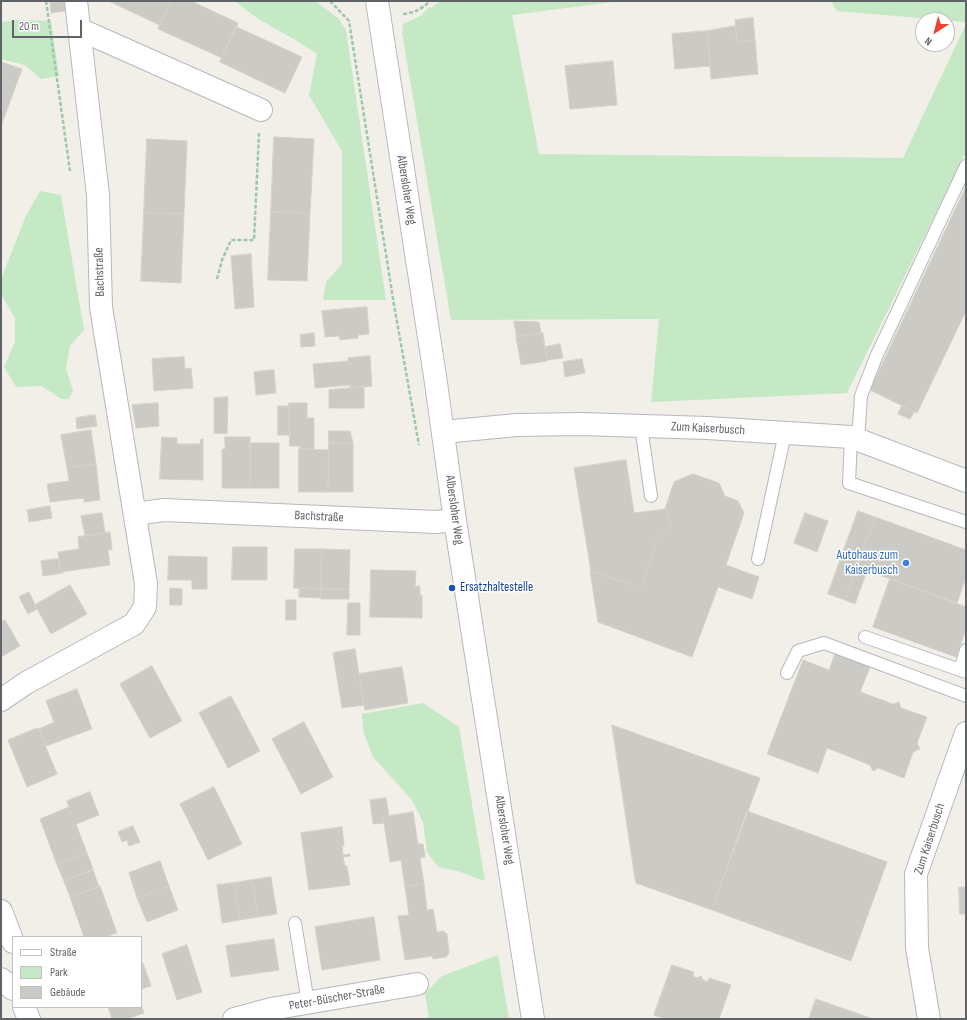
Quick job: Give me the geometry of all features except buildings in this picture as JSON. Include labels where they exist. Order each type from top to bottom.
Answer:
[{"type":"street","name":"Bachstraße","points":[[1,700],[26,683],[134,624],[145,606],[146,584],[101,307],[98,195],[76,1]]},
{"type":"street","name":"Albersloher Weg","points":[[378,9],[443,432],[455,520],[533,1019]]},
{"type":"street","points":[[79,29],[261,110]]},
{"type":"street","name":"Zum Kaiserbusch","points":[[443,432],[517,425],[641,426],[854,438],[966,481]]},
{"type":"street","name":"Bachstraße","points":[[135,514],[164,510],[436,522],[455,520]]},
{"type":"street","name":"Zum Kaiserbusch","points":[[929,1019],[917,948],[916,874],[965,741]]},
{"type":"street","points":[[1,911],[12,939]]},
{"type":"street","points":[[1,979],[12,989]]},
{"type":"street","name":"Peter-Büscher-Straße","points":[[242,1018],[271,1009],[417,984]]},
{"type":"street","points":[[24,1008],[28,1019]]},
{"type":"lane","points":[[966,166],[876,357],[861,396],[849,483],[966,522]]},
{"type":"lane","points":[[641,426],[651,496]]},
{"type":"lane","points":[[758,558],[785,433]]},
{"type":"lane","points":[[865,637],[963,671],[966,650]]},
{"type":"lane","points":[[787,673],[798,652],[824,643],[966,696]]},
{"type":"lane","points":[[295,923],[308,1003]]},
{"type":"path","points":[[330,1],[349,21],[394,305],[421,452]]},
{"type":"path","points":[[378,9],[414,12],[425,7],[430,1]]},
{"type":"path","points":[[217,279],[222,260],[231,240],[254,240],[261,110]]},
{"type":"green space","points":[[235,1],[315,1],[338,18],[346,30],[386,300],[323,300],[326,282],[342,264],[342,151],[309,95],[317,54],[254,16]]},
{"type":"green space","points":[[441,1],[621,1],[512,15],[539,154],[903,158],[953,52],[955,52],[955,47],[966,24],[966,152],[847,393],[651,402],[659,319],[451,320],[402,33],[403,24],[422,15],[429,7],[431,8]]},
{"type":"green space","points":[[831,1],[966,1],[966,22],[955,21],[955,12],[915,12],[915,18],[837,11]]},
{"type":"green space","points":[[19,20],[51,21],[59,76],[41,79],[25,65],[1,59],[1,22]]},
{"type":"green space","points":[[40,191],[61,195],[84,330],[70,346],[66,368],[73,391],[69,399],[61,399],[42,386],[16,387],[4,367],[15,342],[15,318],[1,294],[1,279],[25,218]]},
{"type":"green space","points":[[423,703],[459,727],[485,881],[457,871],[438,867],[427,852],[423,822],[412,800],[373,757],[363,731],[362,714]]},
{"type":"green space","points":[[498,955],[509,1019],[429,1019],[425,993],[442,976]]},
{"type":"place","name":"Autohaus zum Kaiserbusch","points":[[906,563]]},
{"type":"place","name":"Ersatzhaltestelle","points":[[452,588]]}]
